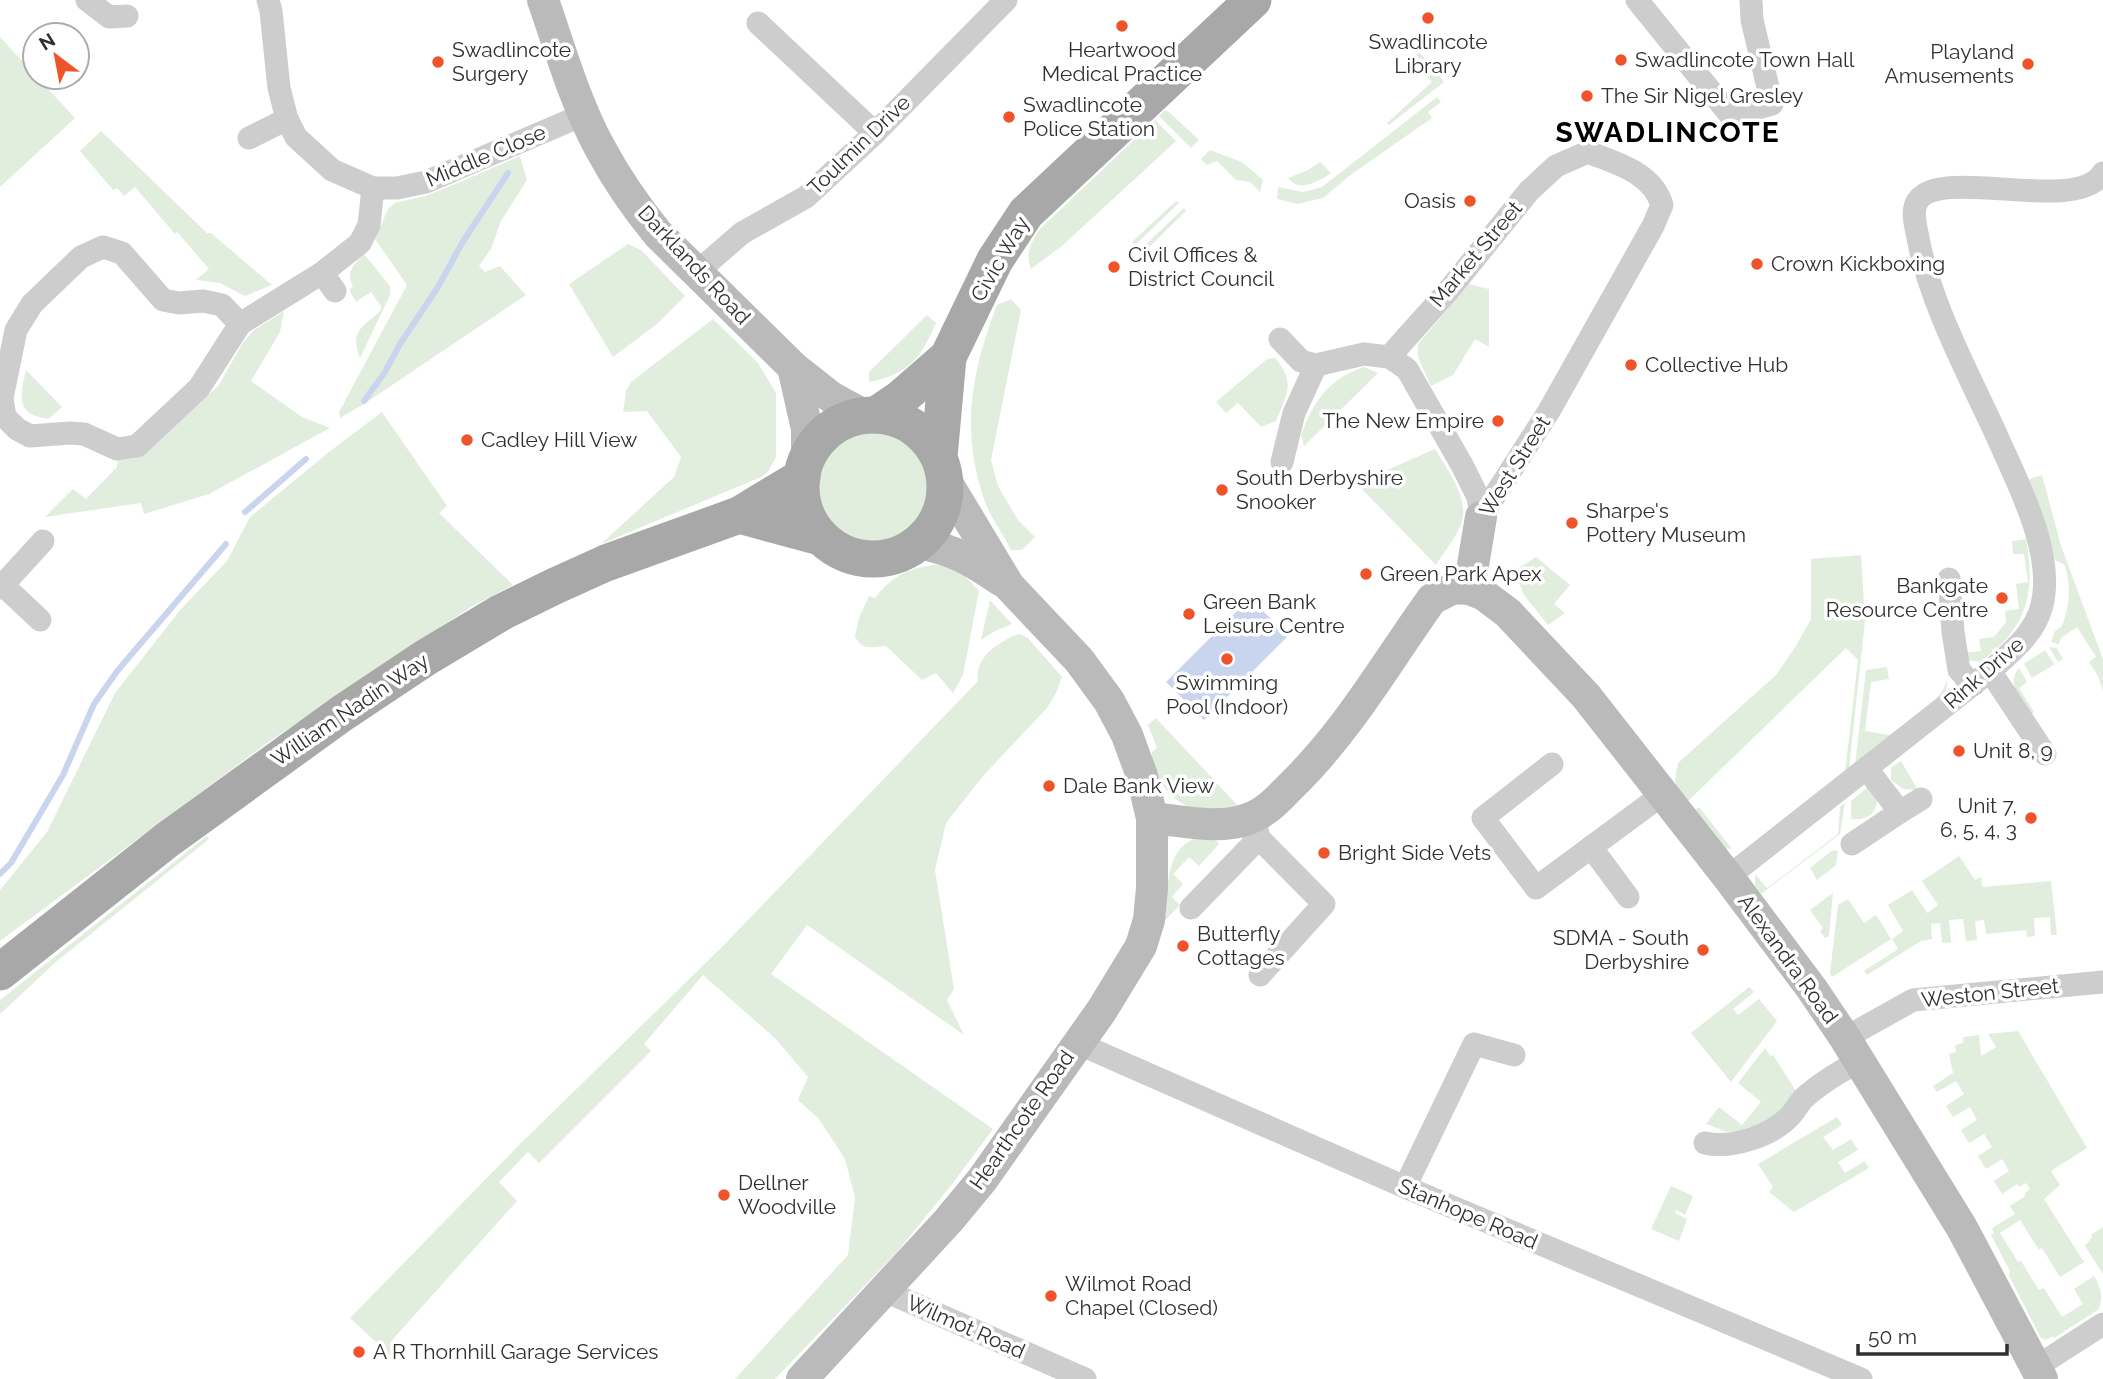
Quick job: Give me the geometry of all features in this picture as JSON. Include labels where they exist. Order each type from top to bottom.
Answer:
[{"type":"main road","name":"Civic Way","points":[[869,414],[901,398],[948,357],[995,260],[1026,213],[1253,0]]},
{"type":"main road","name":"Civic Way","points":[[943,470],[948,357]]},
{"type":"main road","points":[[869,414],[897,418],[924,435],[943,470],[938,519],[930,532],[918,543],[894,557],[867,562],[850,558],[834,550],[820,537],[813,524],[801,494],[804,468],[815,444],[842,421],[869,414]]},
{"type":"main road","name":"William Nadin Way","points":[[0,972],[167,840],[330,722],[425,658],[502,612],[606,563],[739,515],[804,468]]},
{"type":"main road","points":[[739,515],[820,537]]},
{"type":"street","points":[[87,0],[109,18],[127,16]]},
{"type":"street","name":"Middle Close","points":[[268,0],[279,88],[296,137],[332,170],[373,188],[397,188],[426,182],[585,114]]},
{"type":"street","name":"Darklands Road","points":[[543,0],[598,146],[658,234],[793,367],[831,397],[869,414]]},
{"type":"street","points":[[1637,0],[1731,116],[1772,104],[1757,44],[1751,0]]},
{"type":"street","name":"Toulmin Drive","points":[[697,272],[741,233],[806,197],[875,133],[1003,1]]},
{"type":"street","points":[[758,23],[875,133]]},
{"type":"street","points":[[249,138],[288,118]]},
{"type":"street","name":"West Street","points":[[1469,589],[1481,517],[1511,473],[1584,352],[1662,205],[1651,183],[1639,174],[1587,152],[1569,159]]},
{"type":"street","name":"Market Street","points":[[1390,357],[1449,290],[1529,191],[1556,166],[1569,159]]},
{"type":"street","name":"Rink Drive","points":[[1728,877],[1982,678],[2021,642],[2036,621],[2042,604],[2044,584],[2034,525],[1936,302],[1919,247],[1914,212],[1924,193],[1936,190],[1969,188],[2073,191],[2100,178],[2103,173]]},
{"type":"street","points":[[240,324],[222,305],[203,301],[179,303],[163,300],[122,253],[103,247],[81,257],[32,304],[16,330],[2,398],[5,416],[17,429],[30,436],[70,433],[84,435],[117,449],[137,446],[199,388],[240,324],[328,282],[360,243],[369,225],[373,188]]},
{"type":"street","points":[[1280,339],[1301,361],[1316,366],[1364,354],[1390,357],[1407,369],[1462,464],[1478,498],[1481,517]]},
{"type":"street","points":[[1282,462],[1294,413],[1316,366]]},
{"type":"street","points":[[793,367],[807,429],[804,468]]},
{"type":"street","points":[[943,470],[1009,586]]},
{"type":"street","points":[[40,620],[2,586],[43,541]]},
{"type":"street","points":[[918,543],[962,555],[1009,586],[1079,660],[1109,701],[1134,752],[1152,818],[1252,825],[1324,904],[1260,975]]},
{"type":"street","points":[[1949,579],[1959,670],[1982,678],[2045,754]]},
{"type":"street","points":[[1191,908],[1252,825],[1301,777],[1351,718],[1433,598],[1454,588],[1469,589]]},
{"type":"street","name":"Alexandra Road","points":[[1469,589],[1496,603],[1586,696],[1806,980],[1852,1049],[1962,1228],[2039,1373]]},
{"type":"street","points":[[1552,764],[1483,818],[1536,888],[1663,794]]},
{"type":"street","points":[[1867,769],[1900,812]]},
{"type":"street","points":[[1852,844],[1921,799]]},
{"type":"street","name":"Hearthcote Road","points":[[802,1379],[885,1291],[982,1180],[1102,1010],[1141,946],[1149,920],[1152,818]]},
{"type":"street","points":[[1591,847],[1629,897]]},
{"type":"street","name":"Weston Street","points":[[1705,1143],[1725,1145],[1766,1133],[1790,1117],[1801,1100],[1818,1086],[1852,1049],[1913,1000],[2103,982]]},
{"type":"street","name":"Stanhope Road","points":[[1077,1043],[1405,1187],[1861,1379]]},
{"type":"street","points":[[1405,1187],[1474,1044],[1514,1055]]},
{"type":"street","name":"Wilmot Road","points":[[885,1291],[1085,1379]]},
{"type":"street","points":[[2039,1373],[2103,1324]]},
{"type":"green space","points":[[0,37],[21,60],[21,91],[50,91],[75,118],[0,187]]},
{"type":"green space","points":[[1419,52],[1444,82],[1389,125],[1387,123],[1432,82],[1411,59]]},
{"type":"green space","points":[[1437,97],[1441,102],[1428,112],[1432,118],[1349,176],[1323,198],[1298,204],[1277,199],[1278,187],[1303,192],[1322,187]]},
{"type":"green space","points":[[1165,110],[1199,140],[1191,148],[1159,116]]},
{"type":"green space","points":[[1155,120],[1176,141],[1063,245],[1031,269],[1029,253],[1039,230]]},
{"type":"green space","points":[[101,131],[207,233],[211,233],[272,285],[245,296],[220,283],[196,280],[209,269],[177,232],[175,234],[135,187],[124,196],[117,188],[113,190],[80,151]]},
{"type":"green space","points":[[1210,150],[1242,162],[1263,180],[1260,192],[1250,182],[1236,180],[1217,161],[1207,165],[1201,159]]},
{"type":"green space","points":[[520,156],[527,180],[501,221],[491,249],[479,266],[485,272],[500,266],[526,295],[340,418],[339,412],[407,285],[375,239],[388,209],[395,203],[425,196]]},
{"type":"green space","points":[[1320,162],[1331,173],[1320,180],[1298,185],[1288,178],[1308,170]]},
{"type":"green space","points":[[1176,201],[1179,203],[1135,245],[1132,242]]},
{"type":"green space","points":[[1184,208],[1186,211],[1143,253],[1140,250]]},
{"type":"green space","points":[[628,244],[641,250],[685,296],[657,324],[613,357],[569,284]]},
{"type":"green space","points":[[364,254],[390,286],[390,295],[360,358],[357,335],[381,310],[371,292],[356,302],[349,290],[353,286],[350,272]]},
{"type":"green space","points":[[1469,284],[1489,289],[1489,347],[1475,339],[1453,375],[1431,386],[1418,357],[1418,344]]},
{"type":"green space","points":[[1011,299],[1021,310],[991,460],[998,486],[1018,520],[1035,537],[1022,550],[1011,550],[985,502],[977,476],[971,426],[975,378],[988,330],[997,305]]},
{"type":"green space","points":[[284,311],[280,332],[251,381],[302,417],[330,428],[209,494],[144,514],[141,503],[45,517],[73,489],[86,499],[117,467],[118,458],[129,459],[146,453],[219,385],[242,344],[253,331]]},
{"type":"green space","points":[[927,315],[936,323],[912,363],[883,379],[869,382],[869,372]]},
{"type":"green space","points":[[713,319],[758,363],[776,393],[776,457],[768,472],[761,477],[601,544],[674,477],[681,457],[647,411],[623,412],[626,391],[631,382]]},
{"type":"green space","points":[[1275,358],[1286,374],[1288,388],[1276,421],[1261,427],[1238,403],[1226,413],[1216,402],[1267,359]]},
{"type":"green space","points":[[1364,367],[1378,373],[1304,446],[1301,435],[1317,402],[1341,378]]},
{"type":"green space","points":[[26,370],[62,407],[48,419],[30,413],[22,403]]},
{"type":"green space","points":[[382,412],[447,506],[439,513],[513,585],[471,607],[270,741],[0,941],[0,890],[47,832],[115,693],[181,609],[227,561],[250,517]]},
{"type":"green space","points":[[873,430],[894,435],[912,447],[924,465],[929,486],[924,507],[912,525],[894,537],[873,542],[852,537],[834,525],[822,507],[817,486],[822,465],[834,447],[852,435]]},
{"type":"green space","points":[[1435,449],[1455,483],[1463,512],[1458,532],[1436,565],[1353,480],[1359,478],[1362,481]]},
{"type":"green space","points":[[2042,475],[2061,546],[2103,659],[2103,691],[2089,662],[2096,657],[2077,627],[2061,638],[2058,646],[2051,642],[2065,618],[2069,588],[2065,565],[2055,560],[2027,480]]},
{"type":"green space","points":[[2026,539],[2030,576],[2028,593],[2018,623],[1996,649],[1980,662],[1968,660],[1964,653],[1981,651],[1979,639],[1994,637],[2006,622],[2005,611],[2019,609],[2016,584],[2028,582],[2024,554],[2013,554],[2012,541]]},
{"type":"green space","points":[[1861,555],[1865,621],[1849,769],[1845,772],[1858,660],[1846,648],[1687,802],[1676,784],[1678,763],[1776,675],[1811,619],[1811,559]]},
{"type":"green space","points":[[1536,557],[1570,585],[1554,604],[1565,613],[1548,625],[1524,595],[1514,571]]},
{"type":"green space","points":[[940,564],[963,574],[979,591],[963,675],[953,693],[936,673],[922,680],[886,646],[864,646],[855,636],[859,618],[869,596],[875,598],[889,583],[903,574]]},
{"type":"green space","points":[[990,600],[1012,624],[981,640]]},
{"type":"green space","points":[[1019,634],[1028,638],[1062,677],[1047,708],[983,776],[946,823],[935,870],[954,989],[947,1000],[964,1035],[807,925],[771,974],[993,1129],[897,1252],[775,1379],[735,1379],[848,1255],[855,1198],[845,1159],[819,1119],[798,1100],[808,1077],[776,1039],[703,975],[644,1044],[651,1051],[539,1163],[528,1152],[499,1182],[517,1201],[393,1339],[391,1356],[350,1318],[520,1144],[721,948],[978,681],[978,672],[984,657],[1004,641]]},
{"type":"green space","points":[[2049,647],[2057,648],[2063,659],[2032,678],[2024,664],[2045,650],[2054,664],[2058,662]]},
{"type":"green space","points":[[1887,667],[1889,679],[1871,682],[1865,731],[1890,735],[1913,719],[1855,765],[1866,670]]},
{"type":"green space","points":[[2019,668],[2027,682],[2019,688],[2034,712],[2030,715],[2014,686],[2015,674]]},
{"type":"green space","points":[[1948,675],[1946,692],[1931,704],[1940,694]]},
{"type":"green space","points":[[1156,718],[1241,809],[1202,811],[1182,803],[1166,790],[1155,772],[1153,762],[1152,752],[1157,748],[1148,725]]},
{"type":"green space","points":[[1901,761],[1918,790],[1903,789],[1891,780],[1891,768]]},
{"type":"green space","points":[[1868,787],[1877,796],[1876,807],[1867,817],[1851,819],[1851,801]]},
{"type":"green space","points":[[1845,803],[1840,834],[1761,894],[1755,885],[1755,874],[1767,888],[1838,834],[1840,807]]},
{"type":"green space","points":[[1699,807],[1732,849],[1723,848],[1694,811]]},
{"type":"green space","points":[[207,836],[209,839],[57,961],[0,1014],[0,1000]]},
{"type":"green space","points":[[1198,837],[1217,841],[1219,844],[1199,866],[1189,857],[1173,874],[1183,884],[1172,897],[1180,905],[1159,927],[1176,854],[1188,842]]},
{"type":"green space","points":[[1833,850],[1838,851],[1836,865],[1817,880],[1810,868]]},
{"type":"green space","points":[[1959,856],[1975,880],[1981,877],[1982,887],[2051,881],[2057,935],[2051,935],[2050,917],[2034,918],[2035,936],[2027,937],[2026,930],[1986,934],[1984,920],[1975,921],[1977,940],[1966,941],[1963,919],[1949,920],[1951,942],[1942,943],[1940,923],[1931,924],[1932,939],[1921,941],[1867,975],[1864,971],[1898,949],[1892,939],[1903,931],[1888,905],[1912,890],[1927,913],[1938,905],[1922,881]]},
{"type":"green space","points":[[1833,893],[1829,936],[1825,938],[1820,931],[1823,928],[1810,910]]},
{"type":"green space","points":[[1848,899],[1864,923],[1876,915],[1891,939],[1832,977],[1830,973],[1838,905]]},
{"type":"green space","points":[[1749,987],[1754,992],[1733,1009],[1738,1015],[1759,999],[1777,1021],[1731,1082],[1691,1033]]},
{"type":"green space","points":[[2018,1031],[2087,1148],[2051,1171],[2060,1185],[2044,1199],[2084,1262],[2060,1277],[2020,1220],[2000,1233],[2039,1290],[2044,1288],[2062,1317],[2083,1304],[2074,1289],[2094,1276],[2101,1296],[2099,1309],[2054,1338],[2053,1336],[2046,1340],[2041,1338],[1991,1235],[1994,1233],[1992,1228],[2015,1214],[2010,1206],[2030,1189],[2026,1183],[2019,1187],[2017,1184],[2002,1194],[1994,1181],[2009,1171],[2002,1159],[1986,1169],[1978,1156],[1992,1147],[1984,1134],[1969,1143],[1961,1130],[1977,1120],[1970,1107],[1953,1117],[1946,1106],[1964,1094],[1956,1081],[1937,1092],[1933,1086],[1953,1073],[1949,1054],[1956,1052],[1955,1045],[1963,1043],[1963,1037],[1979,1035],[1981,1056],[1996,1047],[1988,1034]]},
{"type":"green space","points":[[1765,1048],[1770,1056],[1773,1055],[1796,1091],[1784,1110],[1747,1132],[1727,1132],[1706,1124],[1719,1107],[1742,1125],[1761,1102],[1738,1083]]},
{"type":"green space","points":[[1837,1117],[1842,1125],[1823,1137],[1833,1150],[1851,1139],[1858,1150],[1838,1162],[1845,1173],[1865,1161],[1869,1168],[1794,1212],[1769,1192],[1773,1187],[1758,1164]]},
{"type":"green space","points":[[1671,1186],[1693,1196],[1685,1215],[1676,1210],[1675,1213],[1687,1219],[1679,1241],[1651,1229]]},
{"type":"green space","points":[[2103,1227],[2103,1274],[2085,1246],[2091,1235]]},
{"type":"water","name":"Swimming Pool (Indoor)","points":[[1250,598],[1288,636],[1204,720],[1166,682]]},
{"type":"waterway","points":[[364,401],[385,372],[462,243],[508,173]]},
{"type":"waterway","points":[[245,512],[306,459]]},
{"type":"waterway","points":[[0,874],[11,863],[63,775],[94,704],[118,670],[226,544]]},
{"type":"place","name":"Swadlincote Library","points":[[1428,18]]},
{"type":"place","name":"Heartwood Medical Practice","points":[[1122,26]]},
{"type":"place","name":"Swadlincote Town Hall","points":[[1621,60]]},
{"type":"place","name":"Swadlincote Surgery","points":[[438,62]]},
{"type":"place","name":"Playland Amusements","points":[[2028,64]]},
{"type":"place","name":"The Sir Nigel Gresley","points":[[1587,96]]},
{"type":"place","name":"Swadlincote Police Station","points":[[1009,117]]},
{"type":"place","name":"Oasis","points":[[1470,201]]},
{"type":"place","name":"Crown Kickboxing","points":[[1757,264]]},
{"type":"place","name":"Civil Offices & District Council","points":[[1114,267]]},
{"type":"place","name":"Collective Hub","points":[[1631,365]]},
{"type":"place","name":"The New Empire","points":[[1498,421]]},
{"type":"place","name":"Cadley Hill View","points":[[467,440]]},
{"type":"place","name":"South Derbyshire Snooker","points":[[1222,490]]},
{"type":"place","name":"Sharpe's Pottery Museum","points":[[1572,523]]},
{"type":"place","name":"Green Park Apex","points":[[1366,574]]},
{"type":"place","name":"Bankgate Resource Centre","points":[[2002,598]]},
{"type":"place","name":"Green Bank Leisure Centre","points":[[1189,614]]},
{"type":"place","name":"Swimming Pool (Indoor)","points":[[1227,659]]},
{"type":"place","name":"Unit 8, 9","points":[[1959,751]]},
{"type":"place","name":"Dale Bank View","points":[[1049,786]]},
{"type":"place","name":"Unit 7, 6, 5, 4, 3","points":[[2031,818]]},
{"type":"place","name":"Bright Side Vets","points":[[1324,853]]},
{"type":"place","name":"Butterfly Cottages","points":[[1183,946]]},
{"type":"place","name":"SDMA - South Derbyshire","points":[[1703,950]]},
{"type":"place","name":"Dellner Woodville","points":[[724,1195]]},
{"type":"place","name":"Wilmot Road Chapel (Closed)","points":[[1051,1296]]},
{"type":"place","name":"A R Thornhill Garage Services","points":[[359,1352]]},
{"type":"district","name":"SWADLINCOTE","points":[[1668,132]]}]
